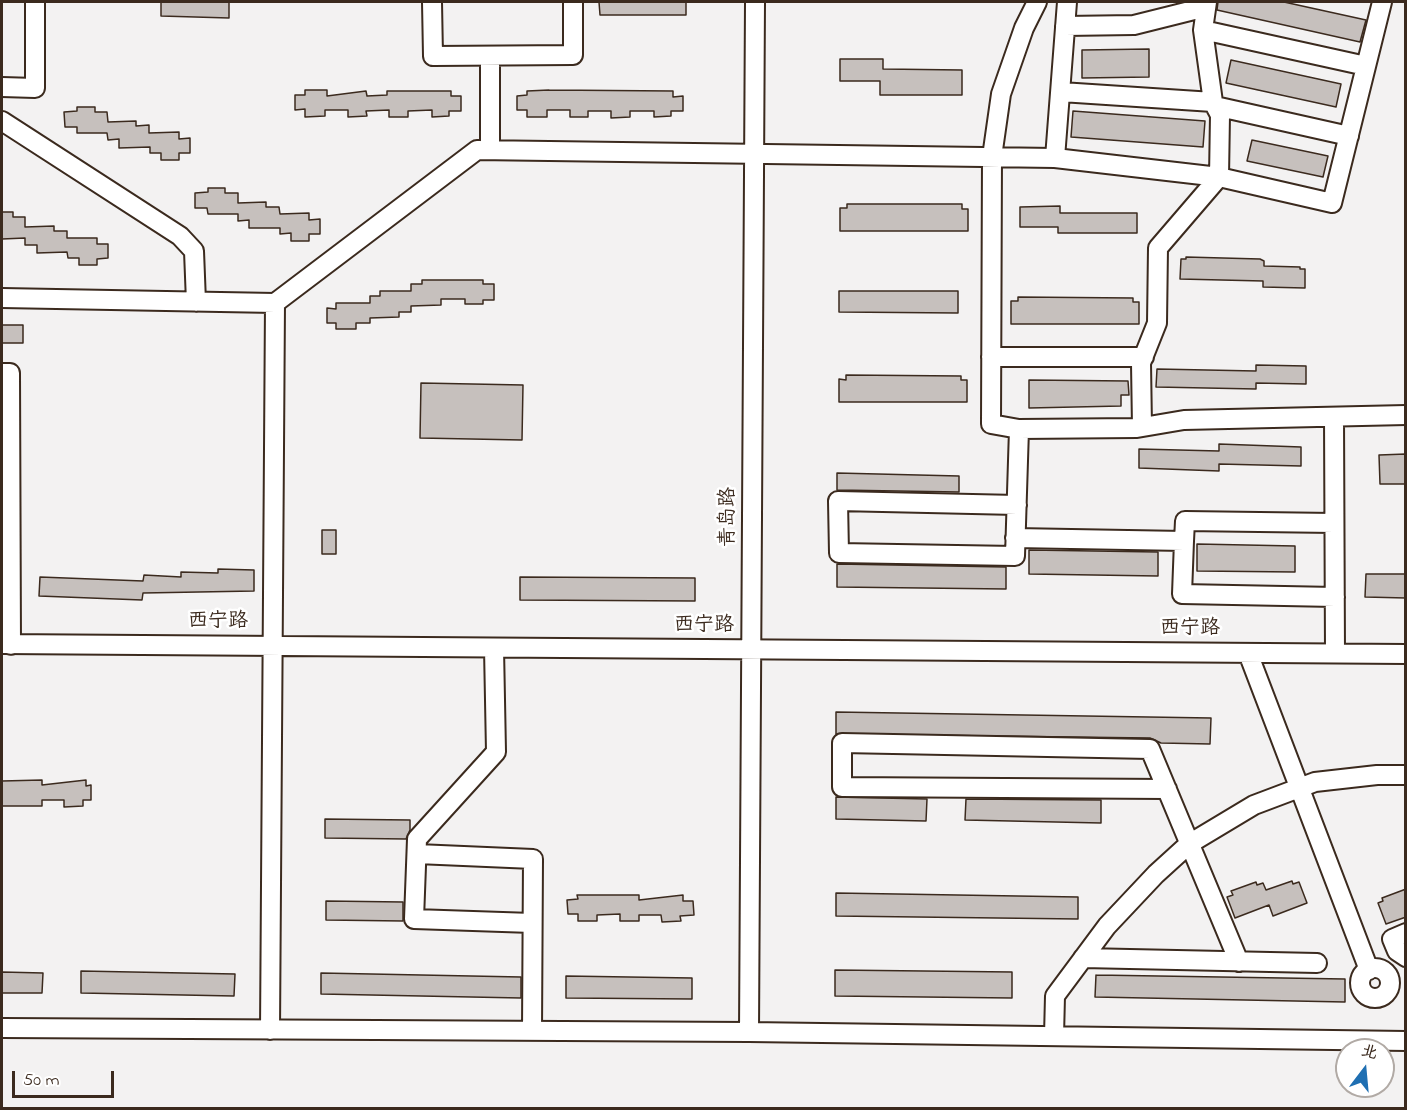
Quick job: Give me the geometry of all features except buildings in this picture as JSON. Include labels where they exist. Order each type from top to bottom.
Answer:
[{"type":"street","points":[[2,87],[35,88],[35,2]]},
{"type":"street","points":[[432,2],[433,56],[573,55],[573,2]]},
{"type":"street","name":"青岛路","points":[[749,1032],[755,2]]},
{"type":"street","points":[[1037,2],[1024,28],[1001,94],[992,157],[991,424],[1019,429],[1142,427],[1184,420],[1406,415]]},
{"type":"street","points":[[1054,158],[1062,92],[1067,2]]},
{"type":"street","points":[[2,298],[275,303],[477,150],[1054,158],[1219,177],[1332,203],[1382,2]]},
{"type":"street","points":[[1065,26],[1134,25],[1206,4],[1203,30],[1214,104],[1220,115],[1219,177],[1158,248],[1157,322],[1141,363],[1142,427]]},
{"type":"street","points":[[1203,30],[1366,66]]},
{"type":"street","points":[[490,56],[490,150]]},
{"type":"street","points":[[1062,92],[1214,104],[1349,136]]},
{"type":"street","points":[[2,121],[180,236],[194,251],[196,302]]},
{"type":"street","points":[[270,1030],[275,303]]},
{"type":"street","points":[[991,357],[1144,357]]},
{"type":"street","points":[[2,373],[10,373],[6,644]]},
{"type":"street","points":[[1334,417],[1335,653]]},
{"type":"street","points":[[1017,505],[838,501],[839,553],[1015,556],[1016,538],[1017,505],[1019,429]]},
{"type":"street","points":[[1334,523],[1185,521],[1182,594],[1335,597]]},
{"type":"street","points":[[1016,538],[1184,541]]},
{"type":"street","name":"西宁路","points":[[6,644],[1406,654]]},
{"type":"street","points":[[494,648],[496,752],[417,839],[414,919],[532,923]]},
{"type":"street","points":[[1248,653],[1369,970]]},
{"type":"street","points":[[1167,789],[842,787],[842,743],[1150,749],[1167,789],[1189,844],[1239,962]]},
{"type":"street","points":[[1054,1036],[1055,996],[1107,926],[1156,874],[1189,844],[1254,805],[1315,782],[1377,775],[1406,776]]},
{"type":"street","points":[[417,854],[533,859],[532,1031]]},
{"type":"street","points":[[1406,933],[1392,939],[1397,951],[1406,957]]},
{"type":"street","points":[[1083,958],[1317,963]]},
{"type":"street","points":[[2,1028],[749,1032],[1406,1041]]}]
